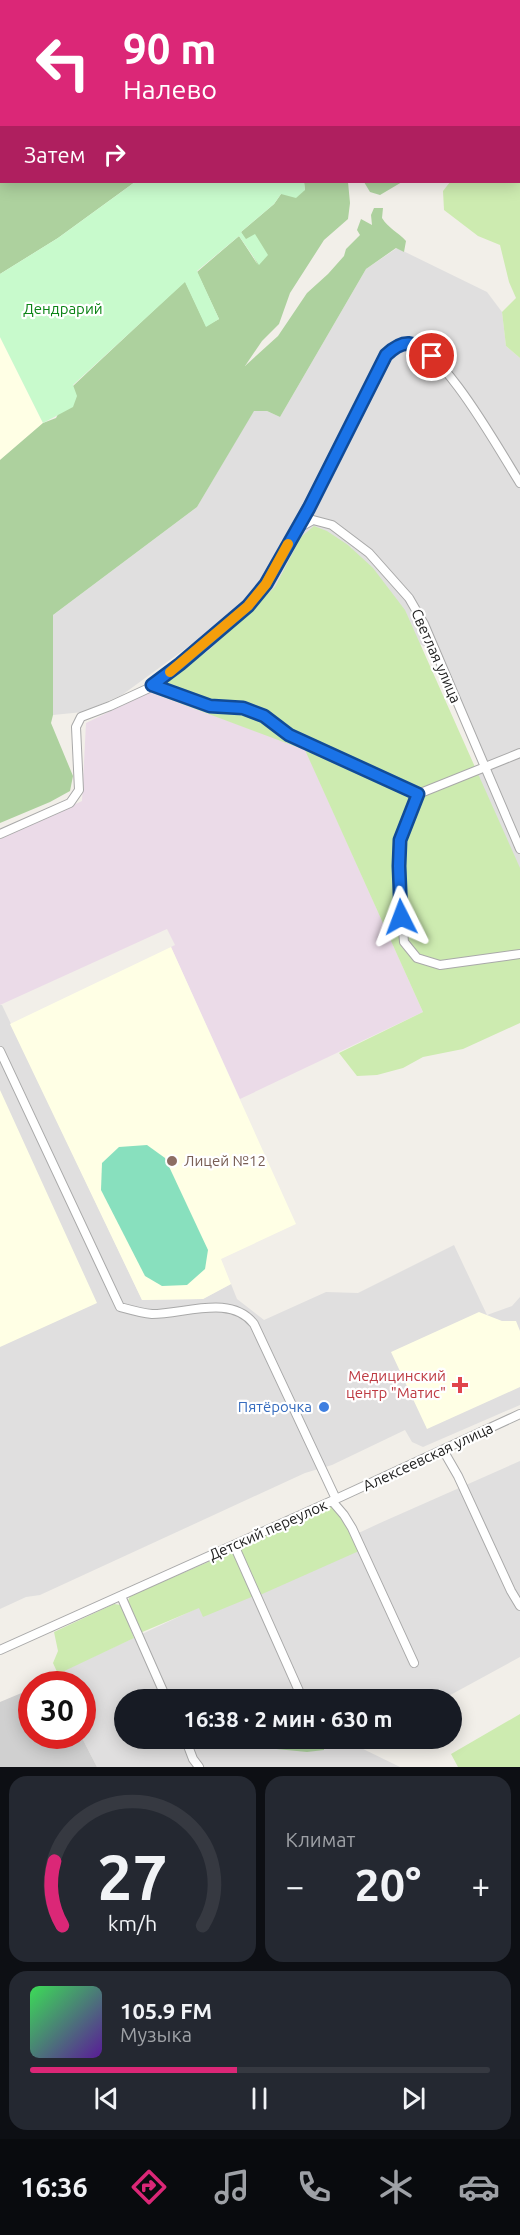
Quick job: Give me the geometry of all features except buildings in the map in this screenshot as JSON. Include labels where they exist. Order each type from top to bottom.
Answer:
[{"type":"street","points":[[0,834],[70,803],[79,790],[76,727],[81,717],[110,706],[152,685],[188,658],[248,606],[266,584],[386,355],[395,347],[405,342],[420,346],[451,377],[473,407],[520,483]]},
{"type":"street","name":"Светлая улица","points":[[296,530],[313,520],[332,525],[369,553],[409,598],[424,624],[520,849]]},
{"type":"street","points":[[152,685],[210,706],[243,708],[264,716],[289,735],[418,794]]},
{"type":"street","points":[[520,753],[418,794],[400,840],[399,884],[404,942],[417,958],[440,965],[520,954]]},
{"type":"street","name":"Детский переулок","points":[[0,1051],[120,1307],[154,1314],[226,1307],[248,1316],[254,1324],[334,1500],[0,1650]]},
{"type":"street","name":"Алексеевская улица","points":[[334,1500],[520,1414]]},
{"type":"street","points":[[443,1450],[458,1476],[520,1606]]},
{"type":"street","points":[[334,1500],[352,1528],[414,1664]]},
{"type":"street","points":[[234,1545],[298,1689]]},
{"type":"street","points":[[121,1596],[162,1689]]},
{"type":"street","points":[[189,1749],[199,1767]]},
{"type":"shaded area","points":[[397,248],[487,292],[502,312],[506,346],[520,358],[520,1021],[397,802],[480,766],[433,652],[410,638],[351,547],[224,672],[200,638],[122,695],[83,712],[53,715],[53,615],[197,507],[254,410],[267,411],[280,417],[366,269]]},
{"type":"shaded area","points":[[0,337],[43,423],[0,460]]},
{"type":"shaded area","points":[[150,692],[305,749],[423,1012],[240,1099],[171,947],[175,945],[167,929],[0,1005],[0,839],[82,801],[86,723]]},
{"type":"shaded area","name":"Лицей №12","points":[[171,947],[296,1224],[221,1259],[231,1284],[203,1299],[142,1300],[10,1024]]},
{"type":"shaded area","points":[[0,1005],[2,1005],[142,1300],[203,1299],[231,1284],[237,1299],[264,1320],[326,1292],[358,1293],[454,1245],[487,1315],[512,1306],[520,1297],[520,1405],[423,1447],[412,1442],[405,1430],[332,1465],[305,1473],[40,1595],[26,1597],[0,1609]]},
{"type":"shaded area","points":[[0,1090],[97,1303],[0,1347]]},
{"type":"shaded area","points":[[479,1312],[502,1321],[516,1321],[520,1331],[520,1387],[427,1429],[391,1352]]},
{"type":"shaded area","points":[[520,1461],[520,1657],[461,1689],[114,1689],[114,1749],[363,1749],[400,1767],[97,1767],[88,1749],[96,1749],[96,1671],[63,1671],[380,1523]]},
{"type":"shaded area","points":[[18,1694],[18,1749],[88,1749],[97,1767],[0,1767],[0,1702]]},
{"type":"green space","points":[[0,183],[134,183],[58,238],[0,274]]},
{"type":"green space","name":"Дендрарий","points":[[134,183],[304,183],[305,190],[296,198],[281,194],[274,204],[241,232],[246,239],[255,234],[268,255],[259,265],[239,236],[197,271],[219,319],[206,327],[185,282],[73,385],[77,396],[73,407],[43,423],[0,337],[0,274],[58,238]]},
{"type":"green space","points":[[304,183],[348,183],[350,203],[348,219],[324,240],[290,293],[279,324],[262,341],[245,366],[278,336],[307,293],[344,256],[346,249],[360,235],[357,230],[361,219],[372,225],[371,215],[374,208],[383,208],[384,221],[406,241],[404,252],[396,248],[366,269],[280,417],[267,411],[254,411],[197,507],[53,615],[53,715],[51,723],[73,776],[70,791],[0,823],[0,460],[43,423],[56,418],[73,386],[185,281],[206,326],[219,319],[197,272],[239,236],[258,265],[241,232],[274,204],[281,194],[305,190]]},
{"type":"green space","points":[[365,183],[400,183],[380,195],[370,192]]},
{"type":"green space","points":[[449,183],[520,183],[520,358],[506,346],[502,312],[516,298],[509,282],[500,245],[478,236],[444,210],[443,191]]},
{"type":"green space","points":[[314,526],[327,531],[348,545],[373,568],[405,610],[520,868],[520,1023],[463,1049],[423,1057],[403,1068],[377,1075],[357,1076],[339,1053],[423,1012],[305,750],[150,692],[209,650],[275,587],[301,537]]},
{"type":"green space","points":[[147,1145],[165,1158],[208,1250],[205,1269],[187,1285],[162,1286],[145,1276],[101,1190],[102,1163],[119,1147]]},
{"type":"green space","points":[[328,1507],[333,1507],[340,1514],[359,1551],[260,1595],[238,1549]]},
{"type":"green space","points":[[229,1553],[234,1554],[254,1596],[203,1617],[199,1608],[140,1633],[127,1603],[130,1596]]},
{"type":"green space","points":[[114,1604],[121,1605],[134,1638],[64,1671],[57,1671],[53,1663],[58,1651],[54,1632]]},
{"type":"green space","points":[[520,1714],[520,1767],[458,1767],[451,1754]]},
{"type":"green space","points":[[276,1749],[324,1749],[307,1752]]},
{"type":"slow traffic","points":[[170,672],[248,606],[266,584],[288,544]]},
{"type":"place","name":"Лицей №12","points":[[172,1161]]},
{"type":"place","name":"Медицинский центр \"Матис\"","points":[[460,1385]]},
{"type":"place","name":"Пятёрочка","points":[[324,1407]]},
{"type":"route","points":[[401,917],[400,840],[418,794],[289,735],[264,716],[243,708],[210,706],[152,685],[248,606],[266,584],[309,508],[386,355],[405,342],[420,346],[432,356]]}]
